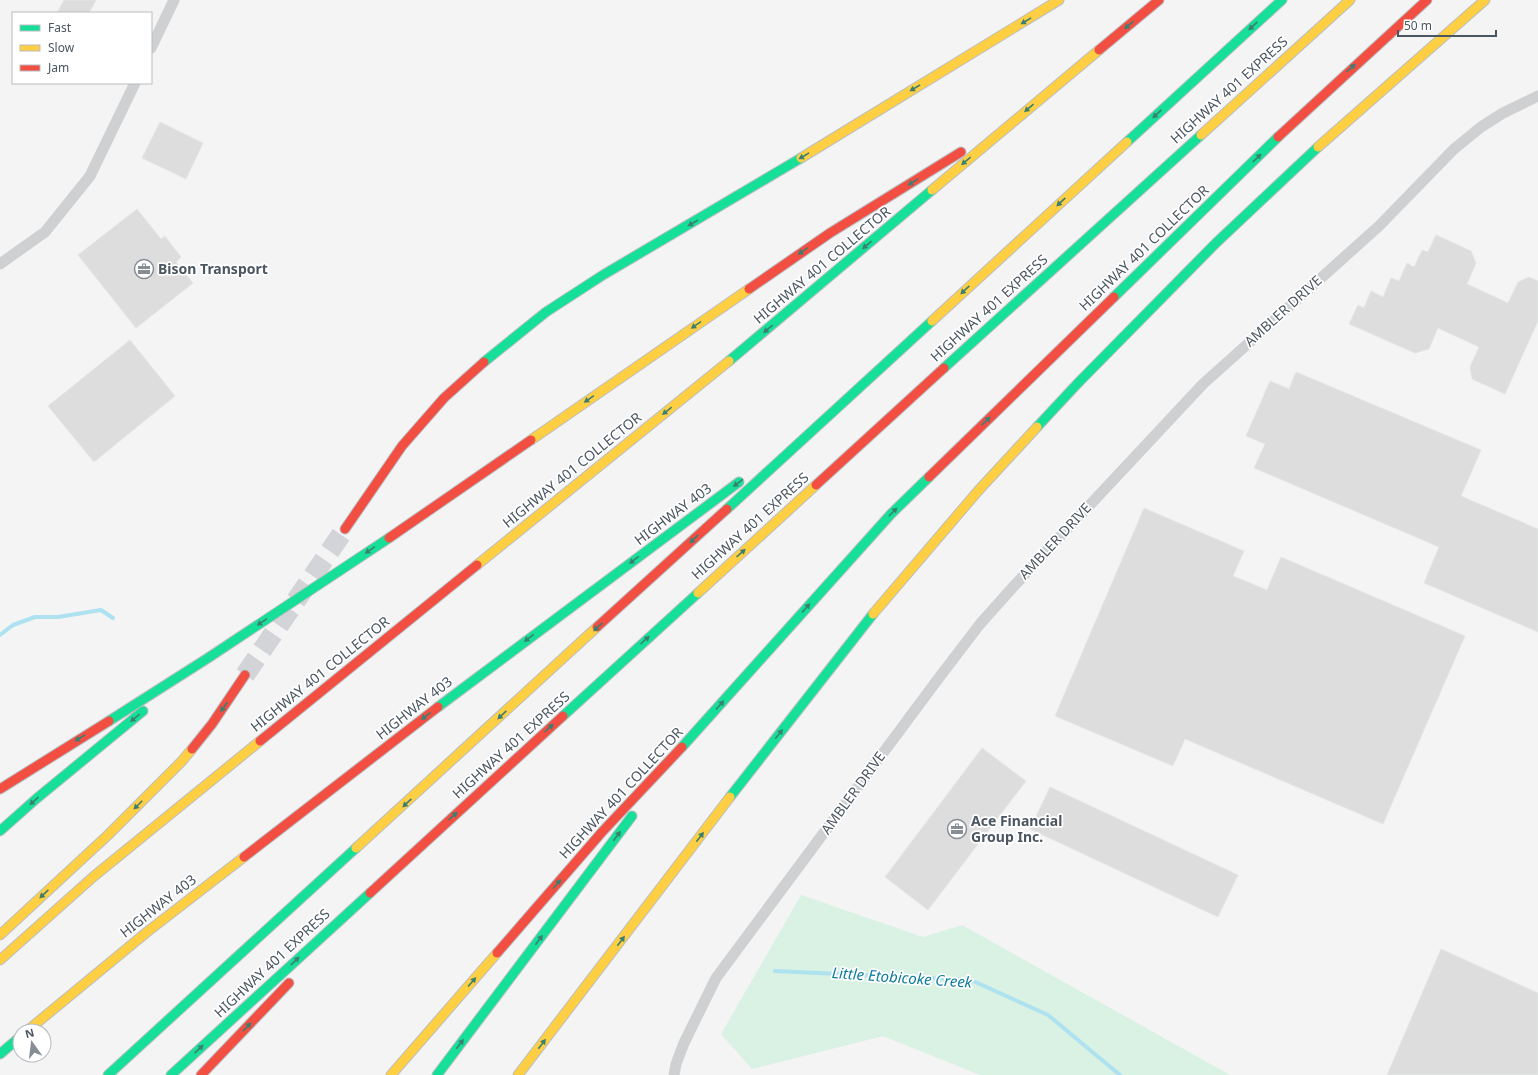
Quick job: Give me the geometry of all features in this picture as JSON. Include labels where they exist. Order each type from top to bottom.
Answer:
[{"type":"highway","points":[[345,529],[402,446],[444,398],[494,353],[546,312],[1059,0]]},
{"type":"highway","name":"HIGHWAY 401 COLLECTOR","points":[[0,960],[93,877],[723,366],[1159,0]]},
{"type":"highway","name":"HIGHWAY 401 EXPRESS","points":[[108,1075],[1282,0]]},
{"type":"highway","name":"HIGHWAY 401 EXPRESS","points":[[171,1075],[1350,0]]},
{"type":"highway","name":"HIGHWAY 401 COLLECTOR","points":[[391,1075],[602,832],[694,734],[891,514],[1305,111],[1427,0]]},
{"type":"highway","points":[[518,1075],[719,811],[876,611],[978,491],[1078,383],[1216,243],[1315,150],[1485,0]]},
{"type":"highway","points":[[0,789],[208,658],[409,524],[830,233],[1018,118]]},
{"type":"highway","name":"HIGHWAY 403","points":[[37,1023],[147,932],[455,694],[826,418]]},
{"type":"highway","points":[[0,831],[36,799],[208,658]]},
{"type":"highway","points":[[0,935],[108,835],[182,761],[212,724],[245,675]]},
{"type":"highway","points":[[437,1075],[694,734]]},
{"type":"highway","points":[[316,955],[425,842]]},
{"type":"highway","points":[[201,1075],[294,977]]},
{"type":"highway","points":[[0,1054],[12,1044]]},
{"type":"street","points":[[152,46],[174,0]]},
{"type":"street","points":[[0,264],[45,232],[90,176],[134,84]]},
{"type":"street","name":"AMBLER DRIVE","points":[[674,1075],[676,1064],[684,1043],[716,978],[980,624],[1203,384],[1379,226],[1454,149],[1480,127],[1503,113],[1538,96]]},
{"type":"green space","points":[[801,895],[923,937],[962,925],[1230,1075],[980,1075],[883,1036],[752,1069],[721,1034]]},
{"type":"building","points":[[64,0],[96,0],[90,12],[58,12]]},
{"type":"building","points":[[160,122],[203,143],[186,179],[142,158]]},
{"type":"building","points":[[137,209],[161,239],[165,236],[181,257],[176,262],[193,283],[136,328],[78,255]]},
{"type":"building","points":[[1436,235],[1471,251],[1476,263],[1467,284],[1508,303],[1518,282],[1529,277],[1538,281],[1538,321],[1505,394],[1472,379],[1470,367],[1479,347],[1438,328],[1429,349],[1415,353],[1349,324],[1358,305],[1364,308],[1371,291],[1383,297],[1391,278],[1399,281],[1407,263],[1414,267],[1422,250],[1428,252]]},
{"type":"building","points":[[130,340],[175,396],[94,462],[48,406]]},
{"type":"building","points":[[1296,372],[1481,450],[1461,496],[1538,529],[1538,632],[1424,583],[1439,547],[1254,468],[1265,444],[1246,436],[1270,381],[1289,389]]},
{"type":"building","points":[[1144,508],[1244,551],[1233,576],[1267,590],[1281,557],[1465,636],[1383,824],[1185,739],[1173,766],[1055,716]]},
{"type":"building","points":[[982,748],[1026,781],[928,910],[885,877]]},
{"type":"building","points":[[1050,787],[1238,875],[1218,917],[1030,829]]},
{"type":"building","points":[[1441,949],[1538,993],[1538,1075],[1387,1075]]},
{"type":"waterway","points":[[0,635],[13,625],[35,617],[58,617],[101,610],[113,618]]},
{"type":"waterway","name":"Little Etobicoke Creek","points":[[775,971],[971,980],[1048,1015],[1120,1075]]},
{"type":"tunnel","points":[[245,675],[345,529]]},
{"type":"traffic: fast","points":[[1127,142],[1282,0]]},
{"type":"traffic: fast","points":[[944,368],[1201,135]]},
{"type":"traffic: fast","points":[[1114,297],[1278,137]]},
{"type":"traffic: fast","points":[[1037,427],[1078,383],[1216,243],[1318,147]]},
{"type":"traffic: fast","points":[[484,362],[546,312],[603,275],[801,158]]},
{"type":"traffic: fast","points":[[729,361],[932,190]]},
{"type":"traffic: fast","points":[[727,509],[932,321]]},
{"type":"traffic: fast","points":[[682,747],[891,514],[929,477]]},
{"type":"traffic: fast","points":[[438,707],[739,482]]},
{"type":"traffic: fast","points":[[109,721],[208,658],[389,538]]},
{"type":"traffic: fast","points":[[563,716],[698,593]]},
{"type":"traffic: fast","points":[[730,797],[873,614]]},
{"type":"traffic: fast","points":[[0,831],[36,799],[143,711]]},
{"type":"traffic: fast","points":[[437,1075],[632,816]]},
{"type":"traffic: fast","points":[[108,1075],[356,848]]},
{"type":"traffic: fast","points":[[171,1075],[370,893]]},
{"type":"traffic: fast","points":[[0,1054],[12,1044]]},
{"type":"traffic: slow","points":[[801,158],[1059,0]]},
{"type":"traffic: slow","points":[[1201,135],[1350,0]]},
{"type":"traffic: slow","points":[[1318,147],[1485,0]]},
{"type":"traffic: slow","points":[[932,190],[1099,50]]},
{"type":"traffic: slow","points":[[932,321],[1127,142]]},
{"type":"traffic: slow","points":[[531,440],[749,289]]},
{"type":"traffic: slow","points":[[477,565],[729,361]]},
{"type":"traffic: slow","points":[[873,614],[978,491],[1037,427]]},
{"type":"traffic: slow","points":[[698,593],[816,485]]},
{"type":"traffic: slow","points":[[356,848],[597,627]]},
{"type":"traffic: slow","points":[[0,960],[93,877],[260,741]]},
{"type":"traffic: slow","points":[[0,935],[108,835],[182,761],[192,749]]},
{"type":"traffic: slow","points":[[518,1075],[730,797]]},
{"type":"traffic: slow","points":[[37,1023],[147,932],[244,857]]},
{"type":"traffic: slow","points":[[391,1075],[497,953]]},
{"type":"traffic: jam","points":[[1099,50],[1159,0]]},
{"type":"traffic: jam","points":[[1278,137],[1427,0]]},
{"type":"traffic: jam","points":[[749,289],[830,233],[961,152]]},
{"type":"traffic: jam","points":[[929,477],[1114,297]]},
{"type":"traffic: jam","points":[[345,529],[402,446],[444,398],[484,362]]},
{"type":"traffic: jam","points":[[816,485],[944,368]]},
{"type":"traffic: jam","points":[[389,538],[531,440]]},
{"type":"traffic: jam","points":[[597,627],[727,509]]},
{"type":"traffic: jam","points":[[260,741],[477,565]]},
{"type":"traffic: jam","points":[[192,749],[212,724],[245,675]]},
{"type":"traffic: jam","points":[[244,857],[438,707]]},
{"type":"traffic: jam","points":[[370,893],[563,716]]},
{"type":"traffic: jam","points":[[0,789],[109,721]]},
{"type":"traffic: jam","points":[[497,953],[602,832],[682,747]]},
{"type":"traffic: jam","points":[[201,1075],[289,983]]},
{"type":"place","name":"Bison Transport","points":[[144,269]]},
{"type":"place","name":"Ace Financial Group Inc.","points":[[957,829]]}]
